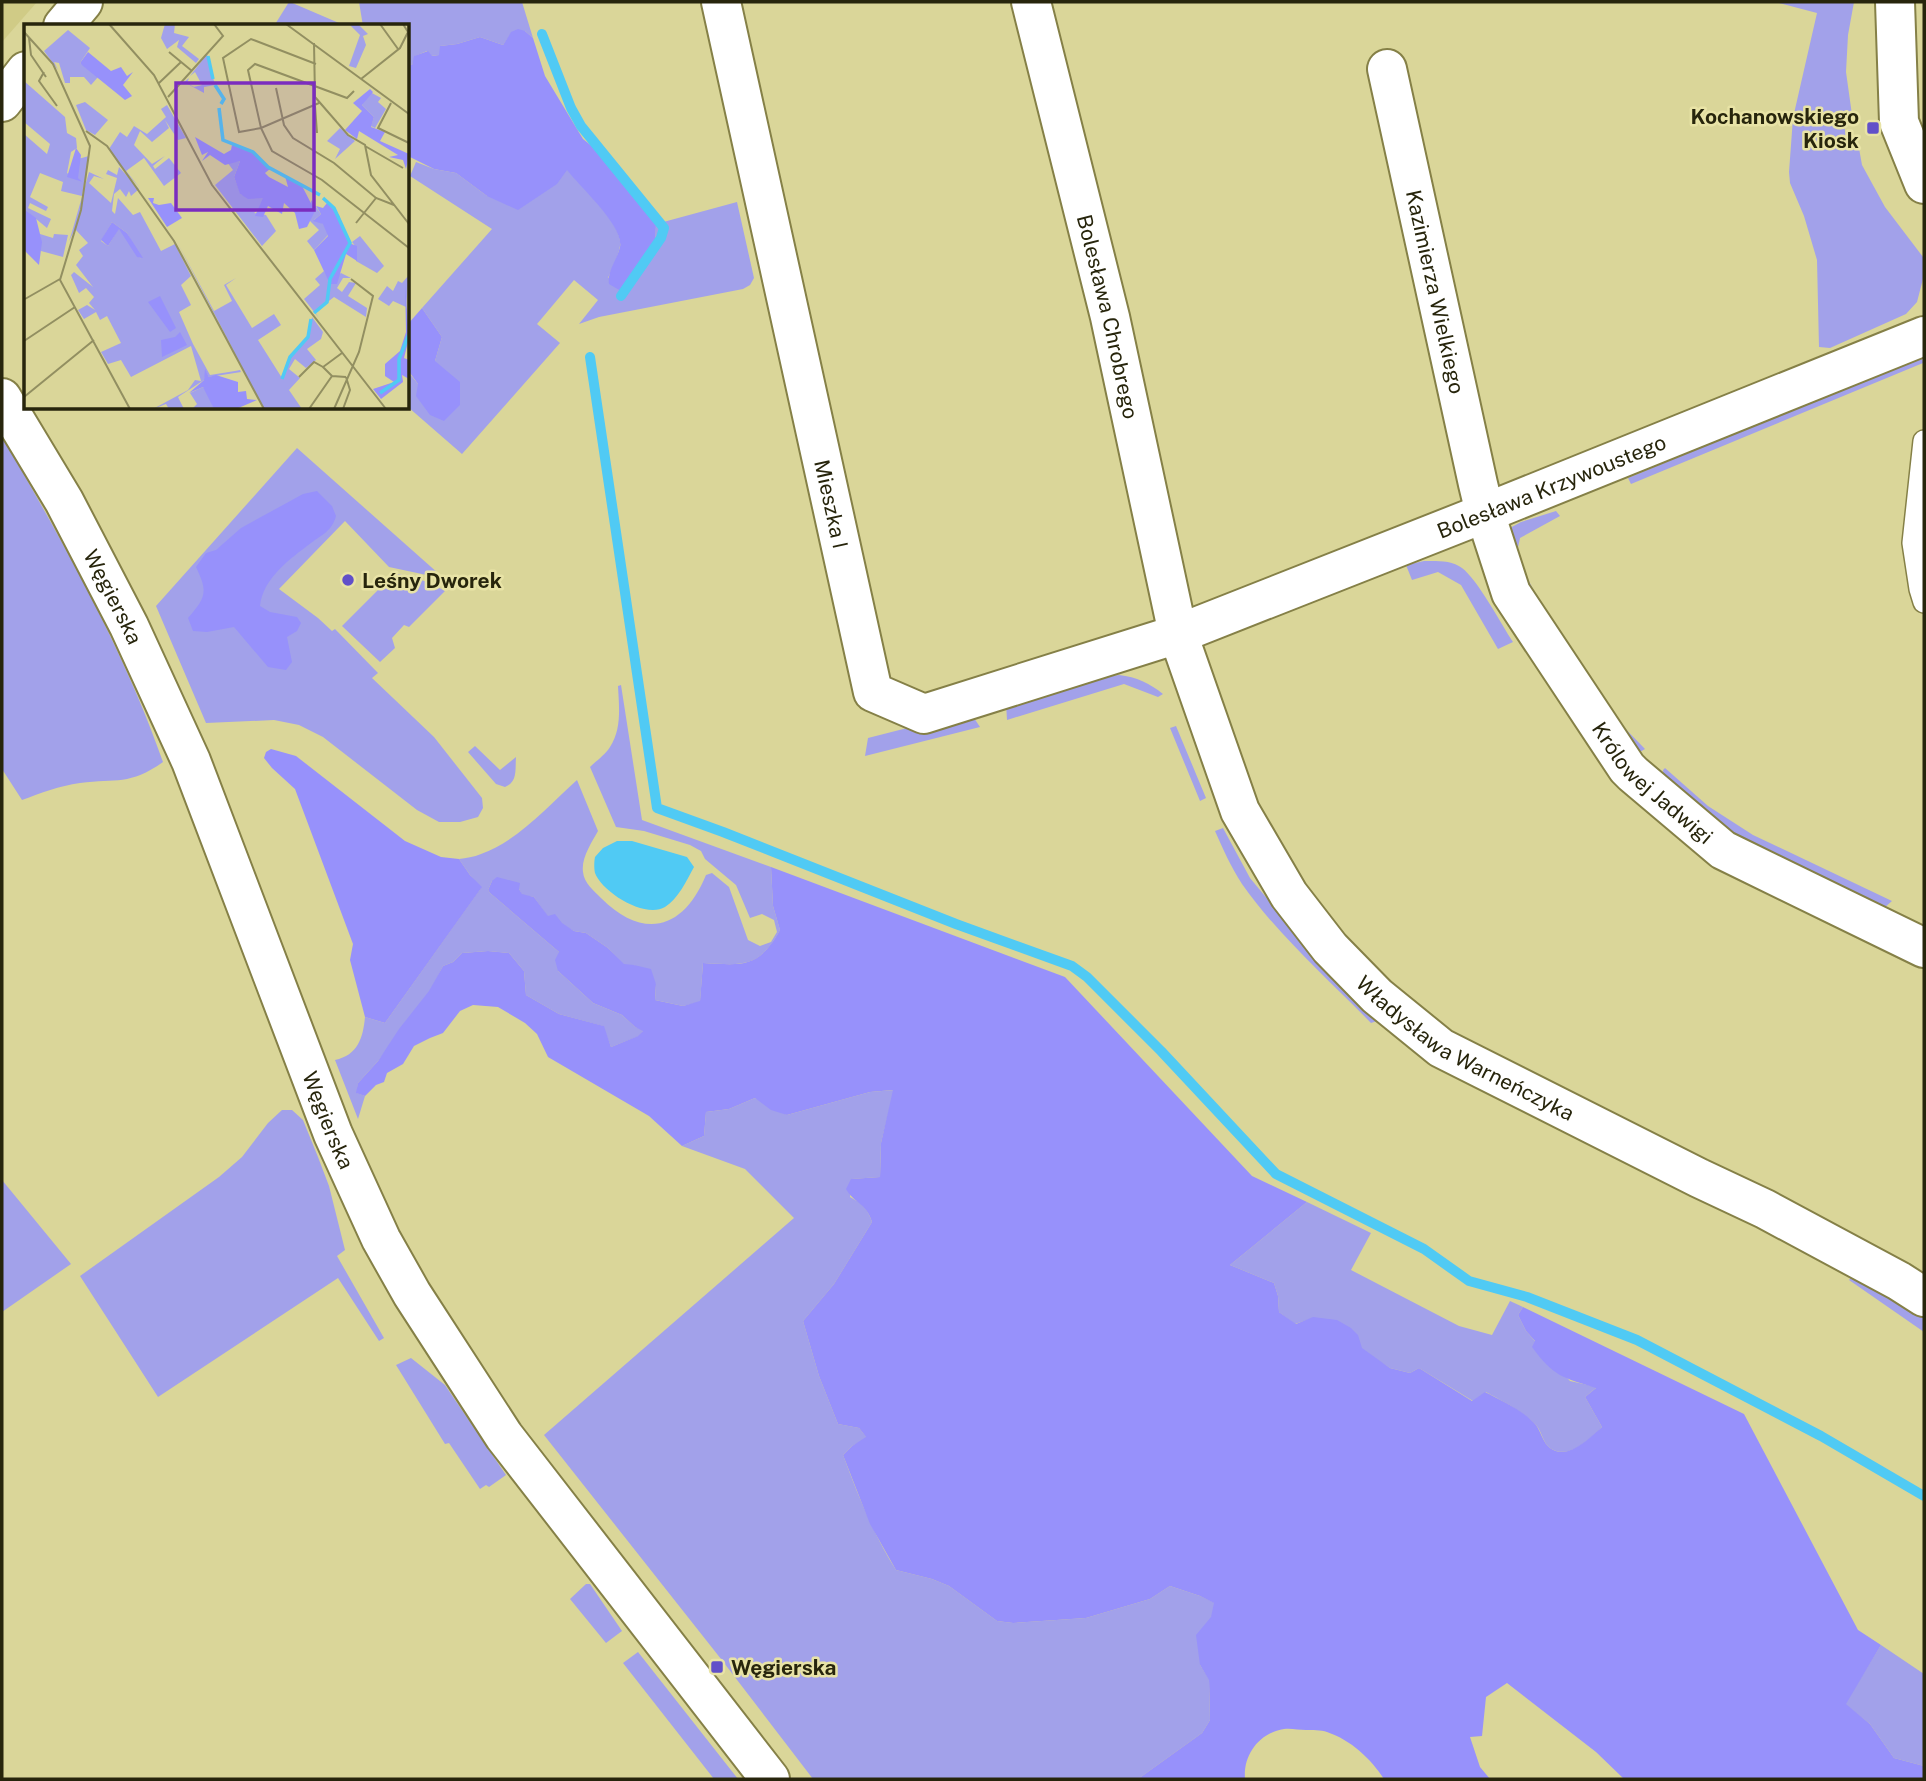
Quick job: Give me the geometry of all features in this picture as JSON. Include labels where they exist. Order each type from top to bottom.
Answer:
[{"type":"street","points":[[65,24],[83,2]]},
{"type":"street","name":"Mieszka I","points":[[721,2],[873,692],[924,714],[1178,634]]},
{"type":"street","name":"Bolesława Chrobrego","points":[[1031,2],[1111,317],[1178,634]]},
{"type":"street","points":[[1895,2],[1899,122],[1924,184]]},
{"type":"street","points":[[1914,2],[1924,5]]},
{"type":"street","name":"Kazimierza Wielkiego","points":[[1387,69],[1485,513]]},
{"type":"street","points":[[2,102],[24,74]]},
{"type":"street","name":"Bolesława Krzywoustego","points":[[1178,634],[1924,336]]},
{"type":"street","name":"Węgierska","points":[[2,398],[64,501],[117,603],[191,761],[333,1134],[381,1238],[412,1294],[504,1436],[770,1779]]},
{"type":"street","name":"Królowej Jadwigi","points":[[1485,513],[1511,593],[1627,768],[1723,850],[1924,948]]},
{"type":"street","name":"Władysława Warneńczyka","points":[[1178,634],[1240,811],[1289,895],[1330,948],[1377,996],[1441,1048],[1765,1209],[1924,1297]]},
{"type":"lane","points":[[1924,441],[1913,543],[1924,601]]},
{"type":"shaded area","points":[[2,2],[37,2],[2,42]]},
{"type":"shaded area","points":[[290,2],[341,24],[275,24]]},
{"type":"shaded area","points":[[359,2],[522,2],[533,38],[525,31],[511,33],[503,45],[480,37],[440,46],[440,55],[431,56],[427,51],[415,56],[412,65],[410,24],[363,24]]},
{"type":"shaded area","points":[[1775,2],[1854,2],[1848,35],[1846,72],[1853,122],[1844,124],[1846,138],[1857,137],[1862,165],[1885,207],[1923,257],[1924,275],[1917,302],[1906,314],[1830,348],[1819,347],[1817,260],[1804,216],[1790,183],[1789,172],[1793,118],[1817,13]]},
{"type":"shaded area","points":[[518,29],[533,38],[545,76],[583,139],[593,147],[656,224],[655,250],[633,280],[621,291],[609,284],[609,275],[620,247],[615,228],[567,170],[557,184],[518,210],[487,196],[456,173],[434,169],[410,157],[410,64],[412,65],[414,56],[428,51],[432,56],[439,55],[440,46],[480,37],[503,45],[511,32]]},
{"type":"shaded area","points":[[416,162],[456,173],[487,196],[567,169],[600,206],[619,237],[619,250],[608,278],[655,250],[656,224],[737,202],[754,278],[750,285],[743,289],[599,317],[579,324],[598,300],[574,280],[537,324],[560,343],[462,454],[410,409],[410,374],[418,384],[435,361],[442,337],[422,308],[492,229],[410,176]]},
{"type":"shaded area","points":[[422,308],[442,337],[435,361],[460,382],[460,405],[444,421],[430,415],[416,396],[418,384],[410,373],[410,322]]},
{"type":"shaded area","points":[[1922,356],[1923,363],[1631,484],[1628,478]]},
{"type":"shaded area","points":[[2,436],[90,595],[147,719],[163,762],[141,775],[123,780],[72,784],[22,800],[2,769]]},
{"type":"shaded area","points":[[297,448],[439,574],[436,577],[389,567],[345,521],[279,589],[332,631],[335,629],[378,673],[372,678],[434,737],[482,798],[483,808],[478,817],[460,822],[439,822],[417,810],[323,737],[299,725],[274,720],[206,723],[156,606]]},
{"type":"shaded area","points":[[317,491],[332,506],[336,516],[334,521],[326,532],[272,578],[262,596],[260,606],[270,612],[297,617],[301,623],[297,631],[287,637],[292,662],[286,670],[268,667],[234,627],[207,632],[193,631],[188,618],[199,605],[203,594],[196,567],[206,553],[216,550],[241,528],[303,494]]},
{"type":"shaded area","points":[[1556,511],[1560,516],[1520,538],[1516,557],[1558,636],[1611,714],[1645,749],[1638,753],[1567,662],[1506,540],[1510,528]]},
{"type":"shaded area","points":[[1424,561],[1449,562],[1462,568],[1482,592],[1513,642],[1498,649],[1461,585],[1438,572],[1412,580],[1406,565]]},
{"type":"shaded area","points":[[395,573],[428,582],[445,591],[409,627],[404,625],[392,638],[395,648],[380,662],[342,626]]},
{"type":"shaded area","points":[[1119,675],[1142,681],[1163,694],[1158,697],[1124,684],[1007,720],[1006,703]]},
{"type":"shaded area","points":[[621,685],[642,820],[771,867],[773,906],[780,930],[764,952],[749,962],[703,963],[700,1002],[683,1006],[655,1000],[656,984],[634,965],[624,965],[608,948],[586,933],[574,931],[548,917],[534,897],[522,895],[519,889],[492,881],[488,890],[490,893],[559,952],[558,971],[593,1003],[622,1015],[635,1027],[644,1030],[639,1036],[611,1047],[603,1026],[559,1014],[526,995],[524,971],[509,953],[462,953],[453,962],[443,966],[430,991],[378,1061],[358,1083],[357,1093],[365,1096],[358,1119],[335,1060],[354,1050],[363,1032],[365,1017],[385,1023],[481,888],[459,859],[478,855],[508,841],[577,780],[598,831],[585,856],[584,876],[592,890],[617,912],[647,924],[661,923],[686,907],[706,875],[712,873],[729,887],[748,940],[760,946],[771,942],[777,932],[774,920],[762,914],[750,918],[736,885],[705,859],[701,851],[644,831],[616,827],[590,767],[606,753],[614,740],[619,717],[618,686]]},
{"type":"shaded area","points":[[970,712],[980,727],[865,756],[868,738]]},
{"type":"shaded area","points":[[1176,726],[1206,798],[1200,801],[1170,728]]},
{"type":"shaded area","points":[[475,746],[500,770],[516,757],[515,775],[509,785],[505,787],[496,784],[468,752]]},
{"type":"shaded area","points":[[271,749],[296,756],[405,841],[441,857],[459,859],[482,887],[385,1023],[365,1017],[350,960],[353,944],[295,789],[264,758],[266,752]]},
{"type":"shaded area","points":[[1665,768],[1708,806],[1753,835],[1892,901],[1884,908],[1807,875],[1718,825],[1664,780]]},
{"type":"shaded area","points":[[1223,828],[1250,878],[1319,961],[1380,1020],[1371,1023],[1287,939],[1256,903],[1234,871],[1215,831]]},
{"type":"shaded area","points":[[617,841],[632,841],[687,857],[694,867],[670,904],[657,910],[636,907],[615,895],[599,880],[595,871],[595,857],[603,848]]},
{"type":"shaded area","points":[[771,867],[1065,977],[1252,1176],[1307,1202],[1230,1265],[1274,1283],[1279,1312],[1296,1324],[1313,1317],[1337,1320],[1358,1335],[1362,1348],[1390,1368],[1410,1373],[1419,1368],[1472,1401],[1485,1392],[1525,1415],[1536,1425],[1548,1446],[1557,1451],[1571,1450],[1602,1427],[1585,1397],[1596,1388],[1560,1375],[1546,1365],[1532,1347],[1535,1341],[1518,1315],[1523,1307],[1744,1414],[1858,1630],[1881,1645],[1846,1704],[1870,1724],[1894,1758],[1924,1766],[1924,1779],[1624,1779],[1596,1752],[1507,1683],[1486,1697],[1482,1736],[1470,1737],[1480,1767],[1490,1779],[1384,1779],[1367,1757],[1336,1735],[1325,1731],[1284,1729],[1267,1735],[1254,1746],[1247,1762],[1245,1779],[1138,1779],[1202,1733],[1210,1720],[1209,1680],[1200,1665],[1196,1635],[1211,1617],[1214,1603],[1170,1586],[1150,1599],[1086,1618],[1013,1623],[997,1621],[949,1586],[896,1570],[870,1524],[843,1455],[866,1437],[859,1428],[838,1424],[819,1376],[803,1321],[834,1284],[872,1222],[864,1207],[846,1189],[851,1179],[880,1177],[881,1143],[893,1090],[870,1092],[787,1115],[771,1110],[755,1098],[729,1109],[706,1112],[704,1136],[682,1146],[649,1116],[548,1057],[537,1034],[525,1023],[498,1007],[473,1005],[460,1011],[443,1033],[414,1046],[403,1064],[387,1073],[384,1082],[376,1085],[365,1096],[356,1093],[358,1083],[378,1061],[429,991],[443,966],[453,962],[462,953],[509,953],[524,971],[526,995],[559,1014],[604,1026],[611,1047],[638,1036],[643,1031],[622,1015],[593,1003],[558,971],[555,960],[559,952],[488,890],[497,877],[520,883],[522,894],[534,897],[548,916],[555,914],[574,931],[586,933],[608,948],[624,964],[651,969],[656,984],[655,1000],[683,1006],[700,1001],[703,963],[748,962],[757,958],[772,943],[780,930],[773,906]]},
{"type":"shaded area","points":[[894,1090],[881,1143],[880,1177],[852,1179],[850,1197],[864,1207],[872,1222],[834,1284],[803,1321],[819,1376],[838,1424],[859,1428],[867,1438],[852,1446],[843,1455],[873,1528],[896,1570],[949,1586],[997,1621],[1013,1623],[1086,1618],[1150,1599],[1170,1586],[1215,1603],[1200,1665],[1209,1679],[1210,1720],[1202,1733],[1138,1779],[813,1779],[544,1435],[794,1218],[745,1169],[682,1146],[704,1136],[706,1112],[729,1109],[755,1098],[787,1115],[870,1092]]},
{"type":"shaded area","points":[[282,1110],[292,1110],[303,1120],[329,1186],[345,1250],[337,1256],[384,1338],[379,1341],[338,1278],[158,1397],[80,1276],[219,1177],[242,1157],[268,1123]]},
{"type":"shaded area","points":[[2,1180],[71,1264],[2,1312]]},
{"type":"shaded area","points":[[1307,1202],[1371,1233],[1351,1270],[1459,1326],[1492,1335],[1510,1301],[1523,1307],[1518,1315],[1526,1331],[1570,1381],[1597,1387],[1585,1397],[1602,1427],[1572,1450],[1557,1451],[1548,1446],[1531,1420],[1486,1392],[1473,1401],[1419,1368],[1410,1373],[1390,1368],[1313,1318],[1295,1324],[1279,1312],[1274,1283],[1230,1265]]},
{"type":"shaded area","points":[[1853,1275],[1863,1278],[1924,1319],[1924,1332],[1849,1280]]},
{"type":"shaded area","points":[[411,1358],[445,1385],[506,1475],[489,1487],[486,1485],[480,1489],[449,1443],[445,1444],[396,1365]]},
{"type":"shaded area","points":[[586,1584],[590,1584],[622,1631],[606,1643],[570,1599]]},
{"type":"shaded area","points":[[1881,1645],[1924,1674],[1924,1766],[1894,1758],[1870,1724],[1845,1704]]},
{"type":"shaded area","points":[[638,1652],[738,1779],[714,1779],[623,1663]]},
{"type":"waterway","points":[[542,34],[571,108],[581,126],[664,228],[661,238],[621,296]]},
{"type":"waterway","points":[[590,357],[657,808],[1072,966],[1087,977],[1161,1051],[1276,1174],[1424,1249],[1469,1281],[1527,1297],[1637,1340],[1821,1436],[1924,1496]]},
{"type":"place","name":"Kochanowskiego Kiosk","points":[[1873,128]]},
{"type":"place","name":"Leśny Dworek","points":[[348,580]]},
{"type":"place","name":"Węgierska","points":[[717,1667]]}]
